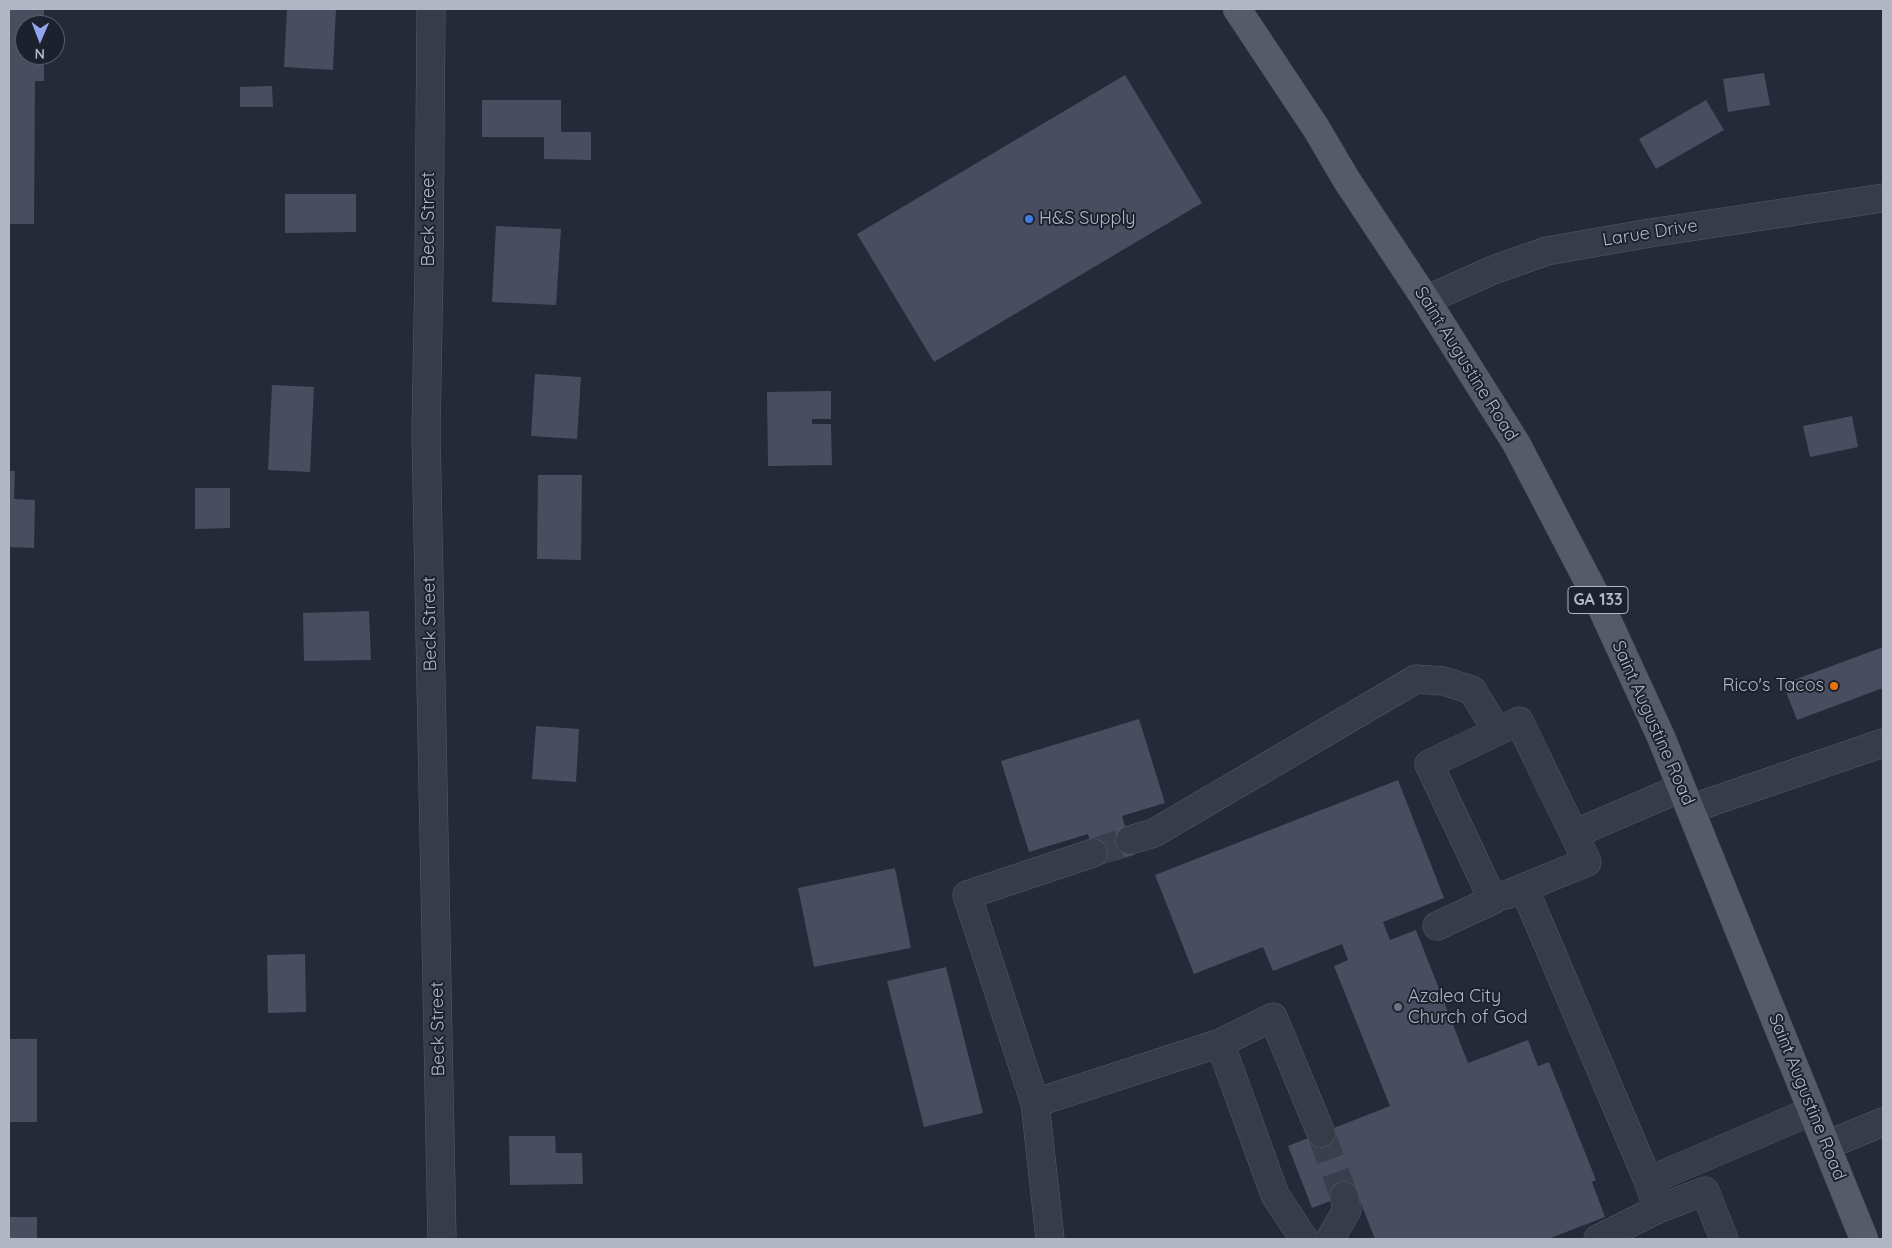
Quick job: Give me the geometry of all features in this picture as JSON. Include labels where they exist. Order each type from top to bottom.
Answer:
[{"type":"main road","name":"Saint Augustine Road","points":[[1237,9],[1426,300],[1516,443],[1599,602],[1661,737],[1827,1145],[1858,1234]]},
{"type":"street","name":"Beck Street","points":[[431,9],[426,431],[442,1239]]},
{"type":"street","name":"Larue Drive","points":[[1426,300],[1493,270],[1547,251],[1650,233],[1883,198]]},
{"type":"street","points":[[1130,840],[1154,833],[1416,679],[1443,681],[1472,690],[1498,731]]},
{"type":"street","points":[[1437,926],[1493,900],[1587,862],[1519,721],[1429,764],[1493,900]]},
{"type":"street","points":[[1574,834],[1686,799],[1883,743]]},
{"type":"street","points":[[1050,1239],[1035,1103],[967,895],[1093,853]]},
{"type":"street","points":[[1524,888],[1648,1181],[1658,1209]]},
{"type":"street","points":[[1035,1103],[1220,1042],[1272,1017],[1322,1133]]},
{"type":"street","points":[[1220,1042],[1275,1195],[1304,1239]]},
{"type":"street","points":[[1648,1181],[1812,1111]]},
{"type":"street","points":[[1827,1145],[1883,1122]]},
{"type":"street","points":[[1608,1237],[1658,1209],[1705,1191],[1724,1239]]},
{"type":"street","points":[[1330,1239],[1347,1210],[1344,1196]]},
{"type":"building","points":[[9,9],[44,9],[44,15],[15,15],[15,65],[44,65],[44,81],[35,81],[34,224],[9,224]]},
{"type":"building","points":[[336,9],[333,70],[284,67],[287,10]]},
{"type":"building","points":[[1764,73],[1770,105],[1728,112],[1723,79]]},
{"type":"building","name":"H&S Supply","points":[[1125,75],[1202,203],[934,362],[857,234]]},
{"type":"building","points":[[272,86],[273,107],[240,107],[240,87]]},
{"type":"building","points":[[482,100],[561,100],[561,132],[591,132],[591,160],[544,159],[544,137],[482,137]]},
{"type":"building","points":[[1706,100],[1724,130],[1656,169],[1639,139]]},
{"type":"building","points":[[285,194],[356,194],[356,232],[285,233]]},
{"type":"building","points":[[496,226],[561,229],[556,305],[492,302]]},
{"type":"building","points":[[535,374],[581,377],[577,439],[531,436]]},
{"type":"building","points":[[272,385],[314,387],[310,472],[268,470]]},
{"type":"building","points":[[831,391],[831,419],[812,419],[812,424],[831,424],[832,465],[768,466],[767,392]]},
{"type":"building","points":[[1852,416],[1858,447],[1810,457],[1803,426]]},
{"type":"building","points":[[9,471],[15,471],[14,499],[35,500],[34,548],[9,547]]},
{"type":"building","points":[[538,475],[582,475],[581,560],[537,559]]},
{"type":"building","points":[[195,488],[230,488],[230,528],[195,529]]},
{"type":"building","points":[[369,611],[371,660],[304,661],[303,613]]},
{"type":"building","name":"Rico's Tacos","points":[[1883,647],[1883,688],[1797,720],[1783,684]]},
{"type":"building","points":[[1139,719],[1165,803],[1122,816],[1134,855],[1097,866],[1088,834],[1029,852],[1001,761]]},
{"type":"building","points":[[536,726],[579,729],[576,782],[532,779]]},
{"type":"building","name":"Azalea City Church of God","points":[[1398,780],[1444,898],[1383,922],[1390,940],[1416,930],[1468,1063],[1528,1040],[1538,1066],[1549,1062],[1596,1180],[1592,1182],[1605,1217],[1548,1239],[1375,1239],[1356,1191],[1312,1208],[1288,1146],[1390,1106],[1334,966],[1348,960],[1342,944],[1273,971],[1263,947],[1194,974],[1155,875]]},
{"type":"building","points":[[895,868],[911,948],[814,967],[798,888]]},
{"type":"building","points":[[305,954],[306,1012],[268,1013],[267,955]]},
{"type":"building","points":[[946,967],[983,1113],[924,1127],[887,981]]},
{"type":"building","points":[[9,1039],[37,1039],[37,1122],[9,1122]]},
{"type":"building","points":[[509,1136],[555,1136],[556,1153],[582,1153],[583,1184],[510,1185]]},
{"type":"building","points":[[9,1217],[37,1217],[37,1239],[9,1239]]},
{"type":"tunnel","points":[[1093,853],[1130,840]]},
{"type":"tunnel","points":[[1321,1133],[1344,1196]]},
{"type":"place","name":"H&S Supply","points":[[1029,219]]},
{"type":"place","name":"Rico's Tacos","points":[[1834,686]]},
{"type":"place","name":"Azalea City Church of God","points":[[1398,1007]]}]
